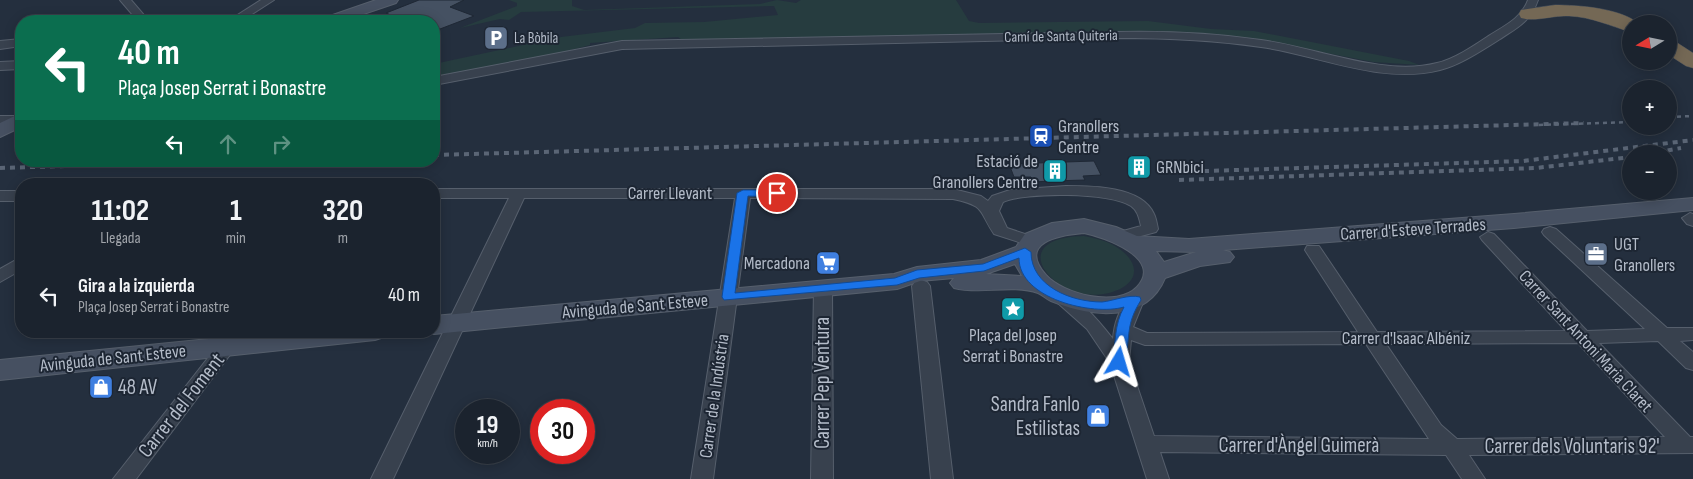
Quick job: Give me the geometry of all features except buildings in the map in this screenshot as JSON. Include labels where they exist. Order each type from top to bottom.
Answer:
[{"type":"highway","points":[[1601,0],[1622,15]]},
{"type":"highway","points":[[1615,0],[1637,15]]},
{"type":"highway","points":[[1531,7],[1574,10],[1610,17],[1622,22]]},
{"type":"highway","points":[[1678,42],[1693,51]]},
{"type":"highway","points":[[1678,52],[1693,62]]},
{"type":"street","points":[[125,0],[139,15]]},
{"type":"street","points":[[244,15],[269,0]]},
{"type":"street","points":[[347,15],[391,0]]},
{"type":"street","name":"Camí de Santa Quiteria","points":[[440,80],[630,45],[1162,35],[1261,43],[1386,68],[1418,69],[1448,64],[1520,22],[1531,7]]},
{"type":"street","points":[[0,45],[15,43]]},
{"type":"street","points":[[0,66],[15,65]]},
{"type":"street","points":[[991,211],[997,199],[1010,195],[1065,190],[1101,192],[1127,199],[1148,214],[1150,229],[1128,239]]},
{"type":"street","name":"Carrer Llevant","points":[[440,192],[953,194],[976,199],[991,211],[1000,231],[1028,247]]},
{"type":"street","points":[[444,324],[519,192]]},
{"type":"street","name":"Carrer de la Indústria","points":[[702,479],[743,193]]},
{"type":"street","points":[[0,196],[15,196]]},
{"type":"street","name":"Carrer d'Esteve Terrades","points":[[1128,239],[1206,244],[1514,222],[1692,215]]},
{"type":"street","name":"Carrer d'Esteve Terrades","points":[[1155,273],[1198,260],[1550,232],[1692,215]]},
{"type":"street","points":[[1051,292],[1080,303],[1100,306],[1119,305],[1135,300],[1146,292],[1153,283],[1155,273],[1152,262],[1144,252],[1128,239],[1104,230],[1071,226],[1047,231],[1028,247],[1025,264],[1031,276],[1051,292],[1093,325],[1119,362],[1158,479]]},
{"type":"street","points":[[1550,232],[1693,363]]},
{"type":"street","name":"Carrer Sant Antoni Maria Claret","points":[[1488,237],[1689,445]]},
{"type":"street","name":"Avinguda de Sant Esteve","points":[[444,324],[897,281],[917,274],[984,267],[1028,247]]},
{"type":"street","points":[[1313,250],[1374,338],[1434,431],[1452,446],[1474,479]]},
{"type":"street","points":[[0,276],[15,266]]},
{"type":"street","name":"Avinguda de Sant Esteve","points":[[897,281],[921,286],[992,281],[1051,292]]},
{"type":"street","points":[[921,286],[942,479]]},
{"type":"street","name":"Carrer Pep Ventura","points":[[822,479],[823,288]]},
{"type":"street","points":[[1119,362],[1125,316],[1135,300]]},
{"type":"street","name":"Carrer d'Isaac Albéniz","points":[[1122,328],[1145,339],[1584,337],[1693,334]]},
{"type":"street","name":"Avinguda de Sant Esteve","points":[[0,370],[251,338]]},
{"type":"street","points":[[382,479],[438,338]]},
{"type":"street","name":"Carrer del Foment","points":[[124,479],[233,339]]},
{"type":"street","name":"Carrer d'Àngel Guimerà","points":[[1146,444],[1452,446]]},
{"type":"street","name":"Carrer dels Voluntaris 92'","points":[[1452,446],[1689,445]]},
{"type":"green space","points":[[509,0],[572,0],[572,6],[584,10],[760,4],[777,0],[796,3],[801,0],[956,0],[969,21],[979,23],[1148,21],[1211,29],[1254,31],[1409,61],[1419,65],[1373,62],[1250,38],[1149,31],[683,41],[678,37],[590,43],[590,45],[556,54],[440,76],[440,63],[561,37],[635,28],[645,23],[704,22],[778,15],[774,6],[521,12],[509,20],[500,19],[460,28],[517,6],[517,3]]},
{"type":"green space","points":[[1084,236],[1110,243],[1128,256],[1134,269],[1130,281],[1115,291],[1095,295],[1075,292],[1058,283],[1046,272],[1041,260],[1044,248],[1058,240]]},
{"type":"railway","points":[[1677,117],[1693,116]]},
{"type":"railway","points":[[1539,125],[1622,122]]},
{"type":"railway","points":[[440,155],[1584,123]]},
{"type":"railway","points":[[1174,172],[1523,161],[1693,140]]},
{"type":"railway","points":[[1677,149],[1681,148]]},
{"type":"railway","points":[[1179,180],[1536,168],[1622,158]]},
{"type":"railway","points":[[0,168],[33,167]]},
{"type":"place","name":"La Bòbila","points":[[496,38]]},
{"type":"place","name":"Granollers Centre","points":[[1041,136]]},
{"type":"place","name":"GRNbici","points":[[1139,167]]},
{"type":"place","name":"Estació de Granollers Centre","points":[[1055,171]]},
{"type":"place","name":"UGT Granollers","points":[[1596,254]]},
{"type":"place","name":"Mercadona","points":[[828,263]]},
{"type":"place","name":"Plaça del Josep Serrat i Bonastre","points":[[1013,309]]},
{"type":"place","name":"48 AV","points":[[101,387]]},
{"type":"place","name":"Sandra Fanlo Estilistas","points":[[1098,416]]},
{"type":"route","points":[[777,193],[743,193],[728,297],[897,281],[917,274],[984,267],[1025,252],[1025,264],[1031,276],[1042,286],[1060,297],[1100,306],[1119,305],[1135,300],[1125,316],[1119,362]]}]
